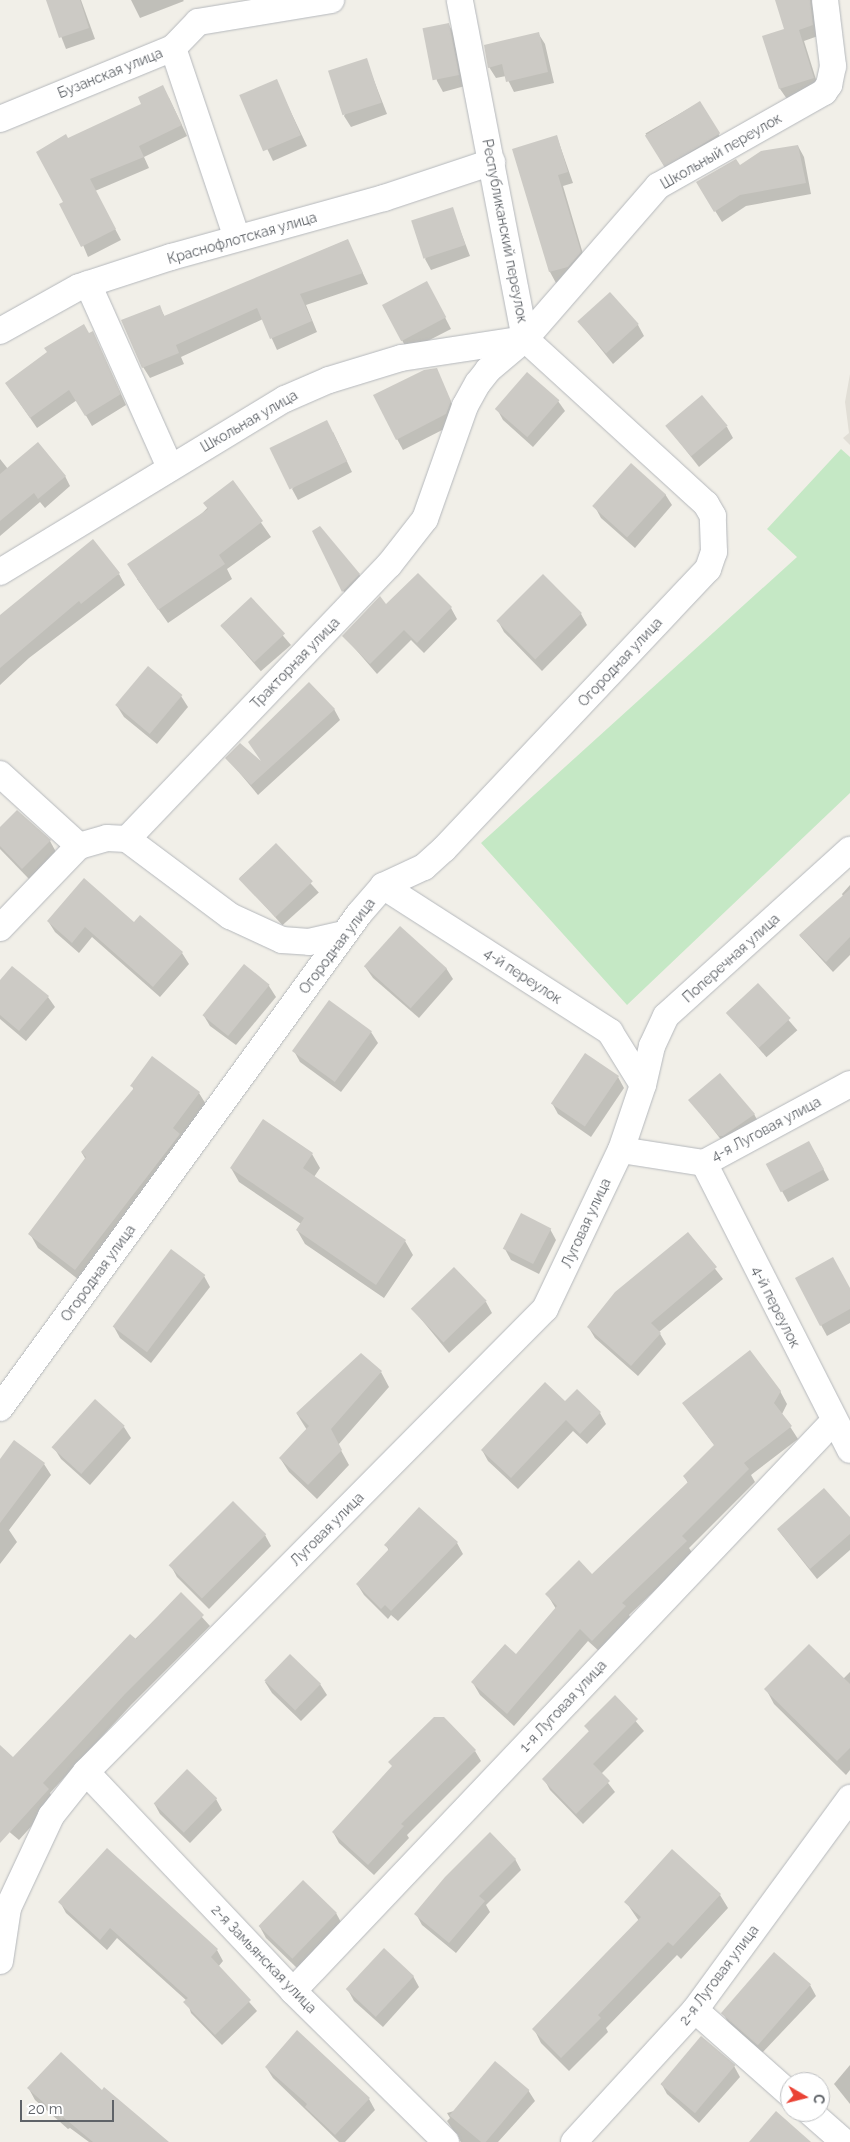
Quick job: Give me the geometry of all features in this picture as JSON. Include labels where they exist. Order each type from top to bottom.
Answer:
[{"type":"street","name":"Бузанская улица","points":[[0,119],[173,48],[196,11],[331,0]]},
{"type":"street","name":"Республиканский переулок","points":[[460,0],[525,339],[706,504]]},
{"type":"street","name":"Школьный переулок","points":[[525,339],[658,186],[824,92],[829,85],[833,66],[824,0]]},
{"type":"street","points":[[173,48],[237,238]]},
{"type":"street","name":"Краснофлотская улица","points":[[0,331],[88,284],[237,238],[384,198],[492,162]]},
{"type":"street","points":[[88,284],[170,467]]},
{"type":"street","name":"Школьная улица","points":[[0,572],[170,467],[285,399],[329,380],[401,358],[525,339]]},
{"type":"street","name":"Тракторная улица","points":[[127,839],[418,531],[425,519],[465,406],[488,370],[525,339]]},
{"type":"street","name":"Огородная улица","points":[[0,1407],[344,934],[383,886],[424,867],[444,849],[708,569],[716,532],[713,516],[706,504]]},
{"type":"street","points":[[0,774],[79,846]]},
{"type":"street","points":[[0,928],[79,846],[107,838],[127,839],[230,916],[282,940],[309,942],[344,934]]},
{"type":"street","name":"Поперечная улица","points":[[643,1085],[652,1046],[666,1016],[850,850]]},
{"type":"street","name":"4-й переулок","points":[[383,886],[610,1032],[643,1085]]},
{"type":"street","name":"4-я Луговая улица","points":[[621,1150],[704,1163],[850,1084]]},
{"type":"street","name":"Луговая улица","points":[[0,1961],[8,1908],[25,1866],[51,1816],[86,1772],[545,1309],[621,1150],[643,1085]]},
{"type":"street","name":"4-й переулок","points":[[704,1163],[850,1450]]},
{"type":"street","name":"1-я Луговая улица","points":[[293,1991],[834,1421]]},
{"type":"street","name":"2-я Замьянская улица","points":[[86,1772],[293,1991],[446,2142]]},
{"type":"street","name":"2-я Луговая улица","points":[[574,2142],[695,2010],[850,1798]]},
{"type":"street","points":[[695,2010],[780,2085]]},
{"type":"street","points":[[821,2122],[844,2142]]},
{"type":"shaded area","points":[[850,374],[850,445],[843,438],[849,433],[845,402]]},
{"type":"green space","points":[[841,449],[850,457],[850,793],[627,1005],[481,843],[797,557],[767,529]]},
{"type":"building","points":[[46,0],[80,0],[89,28],[59,38]]},
{"type":"building","points":[[775,0],[810,0],[813,25],[799,30],[814,78],[779,89],[762,36],[784,29]]},
{"type":"building","points":[[449,23],[459,75],[433,80],[422,28]]},
{"type":"building","points":[[539,32],[548,72],[506,82],[502,64],[488,68],[484,45]]},
{"type":"building","points":[[367,58],[382,103],[343,115],[328,71]]},
{"type":"building","points":[[277,79],[301,135],[263,151],[239,95]]},
{"type":"building","points":[[163,85],[182,125],[139,146],[144,157],[90,179],[116,229],[81,247],[59,204],[63,202],[36,152],[66,134],[68,138],[141,104],[138,97]]},
{"type":"building","points":[[700,101],[720,133],[665,168],[645,135]]},
{"type":"building","points":[[557,135],[568,172],[558,175],[581,252],[568,267],[549,272],[512,149]]},
{"type":"building","points":[[798,145],[806,183],[740,195],[714,212],[696,182],[736,159],[740,165],[761,151]]},
{"type":"building","points":[[453,207],[465,245],[424,259],[411,221]]},
{"type":"building","points":[[348,239],[363,273],[300,294],[312,321],[270,339],[257,308],[176,345],[179,353],[142,368],[121,320],[160,305],[164,316]]},
{"type":"building","points":[[427,281],[446,317],[401,341],[382,305]]},
{"type":"building","points":[[610,292],[639,324],[606,353],[577,321]]},
{"type":"building","points":[[84,324],[89,333],[93,331],[121,394],[85,416],[69,390],[30,418],[5,383],[47,352],[44,348]]},
{"type":"building","points":[[437,368],[451,401],[446,414],[396,440],[373,395],[424,370]]},
{"type":"building","points":[[527,372],[559,400],[527,437],[495,409]]},
{"type":"building","points":[[702,395],[728,426],[691,456],[665,426]]},
{"type":"building","points":[[327,420],[347,461],[290,489],[269,448]]},
{"type":"building","points":[[38,442],[66,476],[38,499],[34,493],[0,521],[0,474]]},
{"type":"building","points":[[631,463],[666,494],[627,538],[592,506]]},
{"type":"building","points":[[233,480],[263,521],[219,555],[225,564],[158,610],[127,564],[208,509],[203,503]]},
{"type":"building","points":[[320,526],[360,574],[342,592],[312,531]]},
{"type":"building","points":[[93,539],[120,573],[81,604],[79,601],[0,668],[0,615]]},
{"type":"building","points":[[418,573],[452,607],[417,643],[404,630],[370,664],[342,636],[380,596],[386,604]]},
{"type":"building","points":[[543,574],[582,613],[535,660],[496,621]]},
{"type":"building","points":[[251,597],[285,634],[254,662],[220,626]]},
{"type":"building","points":[[148,666],[182,695],[150,734],[115,705]]},
{"type":"building","points":[[309,682],[335,709],[251,785],[225,758],[240,743],[261,761],[248,742]]},
{"type":"building","points":[[17,810],[51,840],[22,869],[0,846],[0,827]]},
{"type":"building","points":[[276,843],[313,881],[275,917],[239,879]]},
{"type":"building","points":[[84,878],[134,922],[140,915],[183,952],[153,987],[85,927],[72,943],[47,921]]},
{"type":"building","points":[[850,889],[850,937],[826,962],[799,935]]},
{"type":"building","points":[[400,926],[447,968],[411,1008],[364,966]]},
{"type":"building","points":[[244,964],[270,985],[228,1036],[202,1015]]},
{"type":"building","points":[[12,966],[49,996],[19,1031],[0,1015],[0,980]]},
{"type":"building","points":[[758,983],[791,1018],[759,1048],[726,1013]]},
{"type":"building","points":[[329,1000],[372,1031],[335,1082],[292,1051]]},
{"type":"building","points":[[585,1053],[619,1076],[585,1126],[551,1104]]},
{"type":"building","points":[[152,1056],[200,1092],[173,1128],[180,1134],[75,1270],[28,1234],[86,1157],[81,1152],[134,1088],[130,1086]]},
{"type":"building","points":[[720,1073],[755,1114],[723,1136],[719,1136],[688,1100]]},
{"type":"building","points":[[263,1119],[313,1153],[303,1168],[406,1240],[376,1285],[296,1230],[304,1218],[230,1168]]},
{"type":"building","points":[[809,1141],[824,1169],[781,1192],[766,1164]]},
{"type":"building","points":[[521,1213],[551,1228],[533,1264],[503,1249]]},
{"type":"building","points":[[688,1232],[717,1267],[651,1323],[661,1333],[631,1366],[587,1327],[615,1292]]},
{"type":"building","points":[[171,1249],[205,1275],[147,1352],[113,1326]]},
{"type":"building","points":[[833,1257],[850,1288],[850,1309],[820,1326],[795,1278]]},
{"type":"building","points":[[454,1267],[487,1301],[443,1342],[411,1309]]},
{"type":"building","points":[[750,1350],[781,1391],[774,1403],[792,1426],[744,1463],[749,1469],[682,1536],[687,1541],[622,1603],[626,1606],[592,1641],[580,1629],[507,1714],[471,1682],[505,1644],[516,1654],[557,1606],[545,1594],[579,1560],[592,1574],[688,1482],[683,1476],[714,1445],[682,1403]]},
{"type":"building","points":[[361,1353],[382,1371],[331,1429],[342,1450],[308,1485],[279,1458],[309,1426],[296,1413]]},
{"type":"building","points":[[545,1382],[565,1401],[577,1389],[601,1412],[580,1434],[566,1420],[511,1478],[481,1450]]},
{"type":"building","points":[[95,1399],[125,1426],[81,1474],[52,1447]]},
{"type":"building","points":[[14,1440],[45,1463],[0,1523],[0,1459]]},
{"type":"building","points":[[824,1488],[850,1517],[850,1534],[810,1569],[777,1529]]},
{"type":"building","points":[[233,1501],[266,1534],[202,1599],[169,1565]]},
{"type":"building","points":[[419,1507],[458,1542],[391,1611],[385,1605],[381,1609],[356,1584],[389,1549],[384,1545]]},
{"type":"building","points":[[181,1592],[204,1615],[125,1694],[43,1783],[49,1789],[0,1843],[0,1745],[13,1757],[130,1634],[136,1639]]},
{"type":"building","points":[[809,1644],[850,1684],[850,1748],[837,1761],[764,1689]]},
{"type":"building","points":[[290,1654],[321,1684],[295,1710],[264,1681]]},
{"type":"building","points":[[615,1695],[638,1719],[593,1764],[610,1781],[576,1814],[542,1779],[589,1731],[584,1726]]},
{"type":"building","points":[[434,1717],[444,1717],[476,1750],[401,1824],[404,1826],[368,1865],[332,1832],[392,1766],[388,1762]]},
{"type":"building","points":[[187,1769],[217,1798],[184,1833],[154,1804]]},
{"type":"building","points":[[490,1832],[516,1859],[479,1896],[485,1901],[449,1943],[414,1914],[445,1877]]},
{"type":"building","points":[[107,1848],[218,1949],[211,1957],[251,2000],[215,2035],[183,2002],[188,1998],[110,1928],[100,1940],[58,1902]]},
{"type":"building","points":[[672,1849],[721,1894],[673,1946],[668,1942],[598,2015],[601,2018],[561,2058],[532,2029],[641,1917],[624,1902]]},
{"type":"building","points":[[303,1880],[337,1913],[292,1959],[259,1926]]},
{"type":"building","points":[[384,1948],[414,1976],[376,2017],[346,1989]]},
{"type":"building","points":[[774,1952],[811,1984],[758,2045],[721,2013]]},
{"type":"building","points":[[297,2030],[370,2098],[335,2135],[305,2107],[307,2104],[265,2067]]},
{"type":"building","points":[[701,2036],[735,2065],[695,2113],[661,2084]]},
{"type":"building","points":[[61,2052],[102,2090],[104,2087],[169,2142],[93,2142],[63,2117],[62,2119],[27,2088]]},
{"type":"building","points":[[495,2061],[529,2090],[486,2142],[481,2142],[449,2115]]},
{"type":"building","points":[[776,2111],[780,2115],[780,2122],[788,2122],[811,2142],[749,2142]]}]
